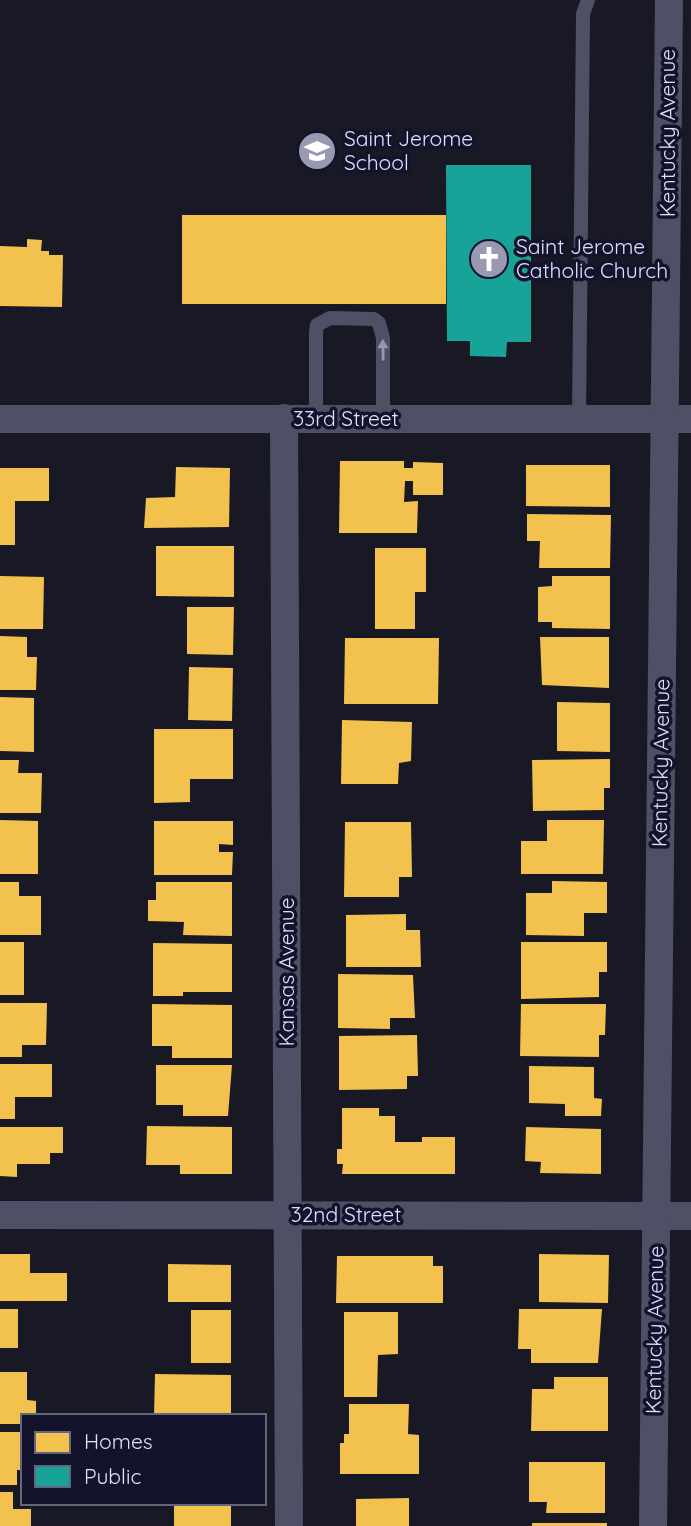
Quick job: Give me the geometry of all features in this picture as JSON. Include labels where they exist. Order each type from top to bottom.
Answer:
[{"type":"street","name":"Kentucky Avenue","points":[[653,1526],[656,1216],[678,419],[680,119],[669,0]]},
{"type":"street","name":"Kansas Avenue","points":[[284,418],[289,1526]]},
{"type":"street","name":"33rd Street","points":[[0,419],[678,419]]},
{"type":"street","name":"32nd Street","points":[[0,1215],[691,1216]]},
{"type":"lane","points":[[579,419],[583,14],[588,0]]},
{"type":"lane","points":[[316,418],[317,325],[323,320],[374,318],[379,323],[383,338],[383,419]]},
{"type":"building: Homes","points":[[182,215],[446,215],[446,304],[182,304]]},
{"type":"building: Homes","points":[[27,239],[42,240],[41,251],[49,251],[49,255],[63,255],[62,307],[0,306],[0,246],[27,247]]},
{"type":"building: Homes","points":[[340,461],[404,461],[404,468],[413,468],[413,462],[443,463],[443,495],[413,495],[413,481],[405,481],[404,502],[418,501],[417,533],[339,533]]},
{"type":"building: Homes","points":[[526,465],[610,465],[610,507],[526,506]]},
{"type":"building: Homes","points":[[176,467],[230,468],[229,527],[144,528],[146,498],[175,497]]},
{"type":"building: Homes","points":[[0,468],[49,468],[49,501],[15,501],[15,545],[0,545]]},
{"type":"building: Homes","points":[[527,514],[611,515],[610,568],[539,568],[540,541],[527,541]]},
{"type":"building: Homes","points":[[156,546],[234,546],[234,597],[156,596]]},
{"type":"building: Homes","points":[[375,548],[426,548],[426,592],[415,592],[415,629],[375,629]]},
{"type":"building: Homes","points":[[0,576],[44,577],[43,629],[0,629]]},
{"type":"building: Homes","points":[[552,576],[610,576],[610,629],[552,628],[552,622],[538,622],[538,587],[552,586]]},
{"type":"building: Homes","points":[[187,607],[234,607],[233,655],[187,654]]},
{"type":"building: Homes","points":[[0,636],[27,637],[27,657],[37,657],[36,690],[0,690]]},
{"type":"building: Homes","points":[[540,637],[609,637],[609,688],[542,685]]},
{"type":"building: Homes","points":[[345,638],[439,638],[438,704],[344,704]]},
{"type":"building: Homes","points":[[189,667],[233,668],[232,721],[188,720]]},
{"type":"building: Homes","points":[[0,697],[34,698],[34,752],[0,751]]},
{"type":"building: Homes","points":[[557,702],[610,703],[610,752],[557,751]]},
{"type":"building: Homes","points":[[342,720],[412,722],[411,761],[399,763],[398,784],[341,784]]},
{"type":"building: Homes","points":[[154,729],[233,729],[233,779],[190,779],[190,802],[154,803]]},
{"type":"building: Homes","points":[[610,759],[610,788],[604,788],[604,810],[533,811],[532,760]]},
{"type":"building: Homes","points":[[0,760],[19,760],[18,773],[42,773],[41,813],[0,813]]},
{"type":"building: Homes","points":[[0,820],[38,821],[38,874],[0,874]]},
{"type":"building: Homes","points":[[547,820],[604,820],[603,874],[521,874],[521,841],[547,841]]},
{"type":"building: Homes","points":[[154,821],[233,821],[233,845],[219,844],[219,852],[233,852],[232,875],[154,875]]},
{"type":"building: Homes","points":[[345,822],[411,822],[412,877],[399,877],[399,897],[344,897]]},
{"type":"building: Homes","points":[[552,881],[607,882],[607,913],[584,913],[584,936],[526,935],[526,893],[552,893]]},
{"type":"building: Homes","points":[[0,882],[19,882],[19,896],[41,896],[41,935],[0,935]]},
{"type":"building: Homes","points":[[156,882],[232,882],[232,936],[183,935],[184,922],[148,921],[148,900],[156,900]]},
{"type":"building: Homes","points":[[406,914],[406,930],[420,930],[421,967],[346,967],[346,915]]},
{"type":"building: Homes","points":[[0,942],[24,942],[24,995],[0,995]]},
{"type":"building: Homes","points":[[521,942],[607,942],[607,972],[599,972],[599,997],[521,999]]},
{"type":"building: Homes","points":[[153,943],[232,944],[232,992],[183,992],[183,996],[153,996]]},
{"type":"building: Homes","points":[[338,974],[413,975],[415,1018],[390,1018],[390,1029],[338,1028]]},
{"type":"building: Homes","points":[[0,1003],[47,1003],[46,1045],[22,1045],[22,1057],[0,1057]]},
{"type":"building: Homes","points":[[152,1004],[232,1005],[232,1058],[172,1058],[172,1046],[152,1046]]},
{"type":"building: Homes","points":[[521,1004],[606,1004],[605,1035],[599,1035],[599,1057],[520,1056]]},
{"type":"building: Homes","points":[[417,1035],[418,1076],[407,1076],[407,1089],[339,1090],[339,1036]]},
{"type":"building: Homes","points":[[0,1064],[52,1064],[52,1097],[15,1097],[15,1119],[0,1119]]},
{"type":"building: Homes","points":[[156,1065],[232,1065],[228,1116],[183,1116],[183,1105],[156,1105]]},
{"type":"building: Homes","points":[[529,1066],[594,1067],[594,1098],[602,1099],[601,1116],[565,1116],[565,1104],[529,1103]]},
{"type":"building: Homes","points":[[342,1108],[379,1108],[379,1116],[395,1116],[395,1142],[422,1142],[422,1137],[455,1137],[455,1174],[342,1174],[343,1164],[337,1164],[337,1149],[342,1149]]},
{"type":"building: Homes","points":[[147,1126],[232,1127],[232,1174],[180,1174],[180,1165],[146,1165]]},
{"type":"building: Homes","points":[[0,1127],[63,1127],[63,1153],[50,1153],[50,1164],[17,1164],[17,1177],[0,1176]]},
{"type":"building: Homes","points":[[526,1127],[601,1129],[601,1174],[540,1173],[541,1162],[525,1161]]},
{"type":"building: Homes","points":[[0,1254],[30,1254],[30,1273],[67,1273],[67,1301],[0,1301]]},
{"type":"building: Homes","points":[[539,1254],[609,1255],[608,1303],[539,1302]]},
{"type":"building: Homes","points":[[337,1256],[433,1256],[433,1266],[443,1266],[443,1303],[336,1303]]},
{"type":"building: Homes","points":[[168,1264],[231,1265],[231,1302],[168,1302]]},
{"type":"building: Homes","points":[[0,1309],[18,1309],[18,1348],[0,1348]]},
{"type":"building: Homes","points":[[519,1309],[602,1309],[598,1363],[531,1363],[531,1349],[518,1349]]},
{"type":"building: Homes","points":[[191,1310],[231,1310],[231,1363],[191,1363]]},
{"type":"building: Homes","points":[[344,1312],[398,1312],[398,1354],[378,1355],[377,1397],[344,1397]]},
{"type":"building: Homes","points":[[0,1372],[27,1372],[27,1400],[36,1401],[36,1414],[21,1414],[21,1424],[0,1424]]},
{"type":"building: Homes","points":[[155,1374],[231,1375],[231,1414],[154,1414]]},
{"type":"building: Homes","points":[[554,1377],[608,1377],[608,1431],[531,1431],[532,1389],[554,1389]]},
{"type":"building: Homes","points":[[349,1404],[409,1404],[408,1434],[419,1435],[419,1474],[340,1474],[340,1443],[344,1443],[344,1434],[349,1434]]},
{"type":"building: Homes","points":[[0,1432],[21,1432],[21,1470],[17,1470],[17,1485],[0,1485]]},
{"type":"building: Homes","points":[[529,1462],[605,1462],[605,1513],[546,1513],[547,1502],[529,1502]]},
{"type":"building: Homes","points":[[0,1492],[13,1492],[13,1509],[31,1509],[31,1526],[0,1526]]},
{"type":"building: Homes","points":[[409,1498],[409,1526],[356,1526],[356,1499]]},
{"type":"building: Homes","points":[[174,1505],[231,1505],[231,1526],[174,1526]]},
{"type":"building: Homes","points":[[532,1523],[607,1523],[607,1526],[532,1526]]},
{"type":"building: Public","name":"Saint Jerome Catholic Church","points":[[446,165],[531,165],[531,342],[507,342],[506,357],[470,356],[470,341],[447,341]]},
{"type":"place","name":"Saint Jerome School","points":[[317,151]]},
{"type":"place","name":"Saint Jerome Catholic Church","points":[[489,259]]}]
